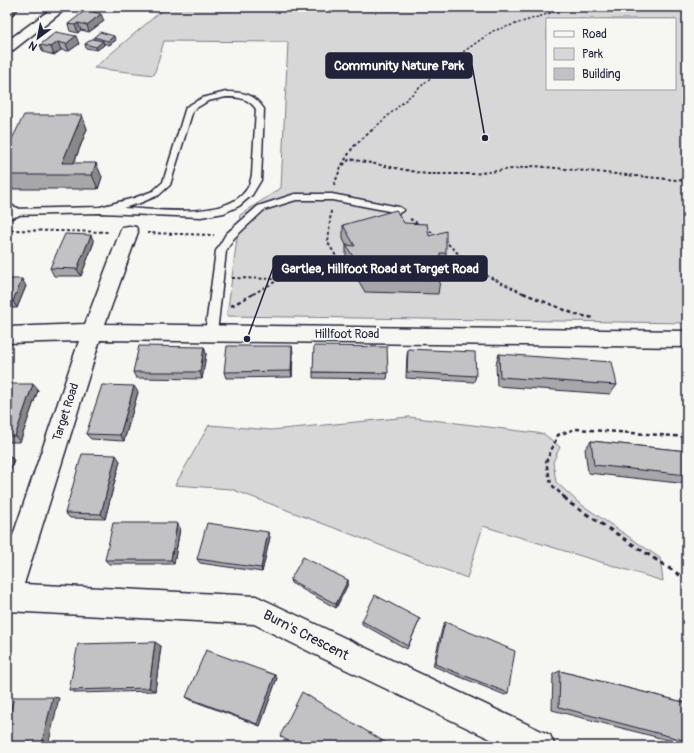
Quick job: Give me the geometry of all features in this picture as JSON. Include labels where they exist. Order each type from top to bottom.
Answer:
[{"type":"street","points":[[7,48],[62,7]]},
{"type":"street","name":"Target Road","points":[[7,594],[92,332],[129,232]]},
{"type":"street","name":"Hillfoot Road","points":[[7,335],[212,325],[682,343]]},
{"type":"street","name":"Burn's Crescent","points":[[7,597],[256,610],[334,650],[539,746]]},
{"type":"lane","points":[[9,212],[100,210],[201,214],[221,211],[236,204],[249,193],[256,180],[260,109],[258,103],[248,98],[236,95],[222,95],[208,97],[195,103],[189,109],[167,184],[156,193],[137,201],[100,210]]},
{"type":"lane","points":[[212,325],[221,251],[230,236],[261,208],[295,197],[332,196],[399,210]]},
{"type":"path","points":[[212,325],[280,279],[340,261],[328,243],[333,187],[341,167],[353,148],[446,64],[493,31],[570,7]]},
{"type":"path","points":[[341,167],[350,159],[426,174],[473,174],[536,166],[687,181]]},
{"type":"path","points":[[399,210],[402,214],[440,236],[475,270],[532,297],[577,315],[600,319]]},
{"type":"path","points":[[218,278],[280,279]]},
{"type":"path","points":[[687,438],[575,428],[558,435],[546,462],[551,484],[572,504],[687,580]]},
{"type":"green space","points":[[166,7],[687,7],[687,323],[227,316],[240,215],[281,188],[288,42],[164,41],[154,75],[94,68]]},
{"type":"green space","points":[[409,417],[544,434],[560,447],[553,462],[556,482],[579,503],[660,558],[663,581],[483,526],[467,578],[231,489],[175,485],[209,425],[271,430]]},
{"type":"building","points":[[86,10],[101,14],[87,25],[78,23],[75,25],[68,24]]},
{"type":"building","points":[[56,32],[76,36],[66,44],[58,42],[51,47],[40,45]]},
{"type":"building","points":[[100,32],[114,36],[108,41],[94,37]]},
{"type":"building","points":[[92,39],[103,41],[96,47],[85,44]]},
{"type":"building","points":[[24,115],[82,115],[62,163],[96,163],[92,175],[7,175],[7,149]]},
{"type":"building","points":[[396,210],[404,223],[427,224],[429,236],[446,231],[446,253],[440,253],[440,280],[366,278],[346,245],[355,246],[343,225]]},
{"type":"building","points":[[65,234],[91,235],[77,269],[50,268]]},
{"type":"building","points":[[7,279],[22,279],[13,301],[7,301]]},
{"type":"building","points":[[139,346],[204,347],[200,372],[133,372]]},
{"type":"building","points":[[227,346],[292,346],[291,371],[224,372]]},
{"type":"building","points":[[314,346],[387,347],[388,373],[313,372]]},
{"type":"building","points":[[408,349],[475,352],[476,376],[407,372]]},
{"type":"building","points":[[499,354],[612,362],[617,385],[500,377]]},
{"type":"building","points":[[7,384],[33,384],[15,436],[7,436]]},
{"type":"building","points":[[102,385],[134,386],[120,435],[86,434]]},
{"type":"building","points":[[591,441],[687,451],[687,475],[594,465]]},
{"type":"building","points":[[82,454],[116,455],[101,514],[65,513]]},
{"type":"building","points":[[113,523],[177,523],[171,560],[105,560]]},
{"type":"building","points":[[207,523],[268,532],[261,568],[197,559]]},
{"type":"building","points":[[303,557],[348,580],[336,604],[290,580]]},
{"type":"building","points":[[375,595],[420,619],[408,646],[362,621]]},
{"type":"building","points":[[445,622],[515,651],[508,693],[435,664]]},
{"type":"building","points":[[155,642],[149,688],[69,690],[78,644]]},
{"type":"building","points":[[206,650],[275,675],[257,724],[186,697]]},
{"type":"building","points":[[560,671],[687,703],[687,741],[559,707]]},
{"type":"building","points":[[302,692],[388,744],[388,746],[296,746],[280,736]]},
{"type":"building","points":[[14,697],[53,697],[41,746],[7,746],[7,725]]},
{"type":"place","name":"Community Nature Park","points":[[485,138]]},
{"type":"place","name":"Gartlea, Hillfoot Road at Target Road","points":[[247,339]]}]
